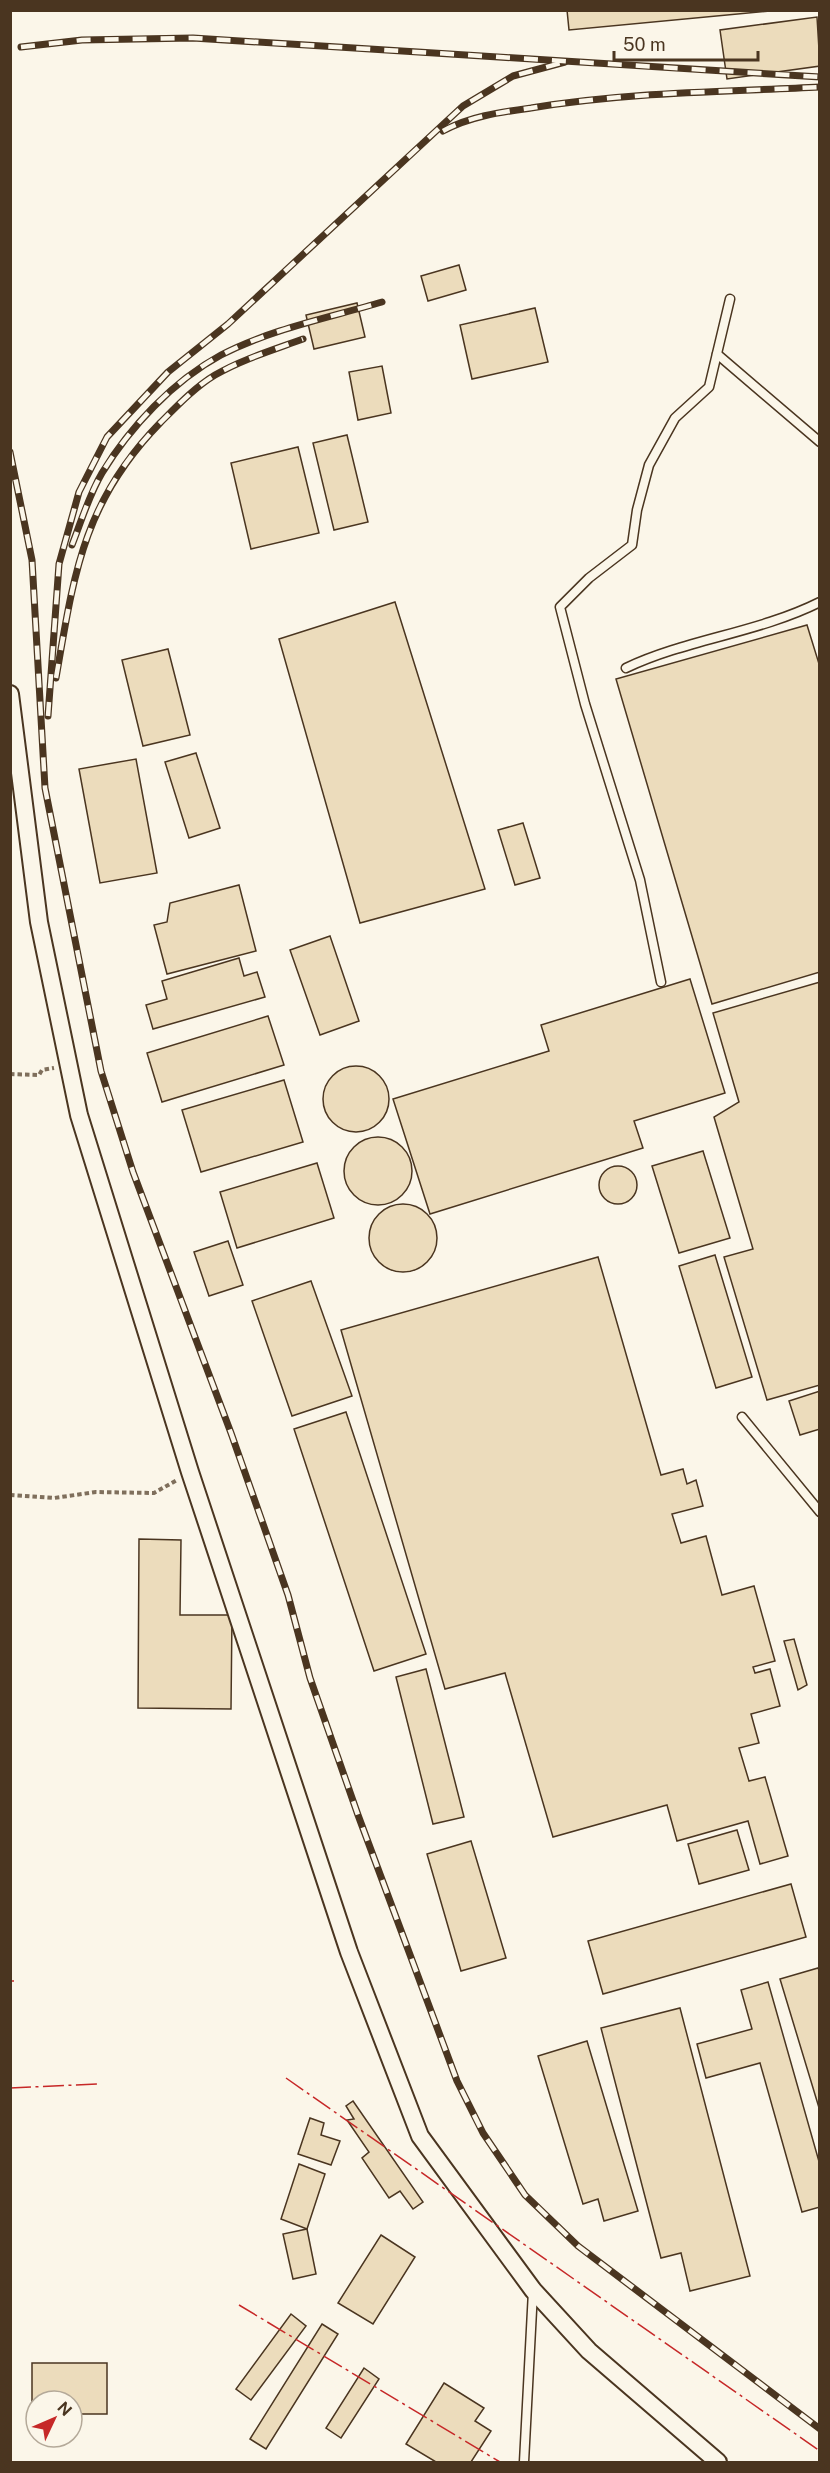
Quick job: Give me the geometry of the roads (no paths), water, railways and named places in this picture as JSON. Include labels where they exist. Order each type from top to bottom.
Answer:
[{"type":"street","points":[[10,694],[39,922],[67,1066],[79,1115],[190,1473],[349,1952],[420,2136],[532,2290],[589,2351],[718,2463]]},
{"type":"lane","points":[[661,982],[640,880],[585,704],[560,607],[589,578],[632,545],[637,510],[649,465],[675,418],[709,387],[730,299]]},
{"type":"lane","points":[[717,354],[819,442]]},
{"type":"lane","points":[[626,668],[657,653],[702,643],[792,616],[819,602]]},
{"type":"lane","points":[[742,1417],[819,1512]]},
{"type":"lane","points":[[524,2463],[532,2290]]},
{"type":"railway","points":[[21,47],[82,40],[193,38],[820,77]]},
{"type":"railway","points":[[48,716],[59,564],[79,492],[107,437],[168,372],[228,324],[463,106],[513,76],[565,62]]},
{"type":"railway","points":[[443,131],[486,115],[567,103],[675,93],[820,87]]},
{"type":"railway","points":[[72,545],[93,490],[113,456],[139,422],[186,378],[221,355],[260,338],[382,302]]},
{"type":"railway","points":[[56,678],[69,605],[86,541],[98,511],[134,452],[173,410],[208,380],[247,359],[303,339]]},
{"type":"railway","points":[[10,452],[32,560],[45,788],[101,1071],[133,1172],[231,1433],[288,1595],[310,1678],[358,1815],[457,2081],[483,2133],[525,2195],[578,2246],[820,2429]]}]
